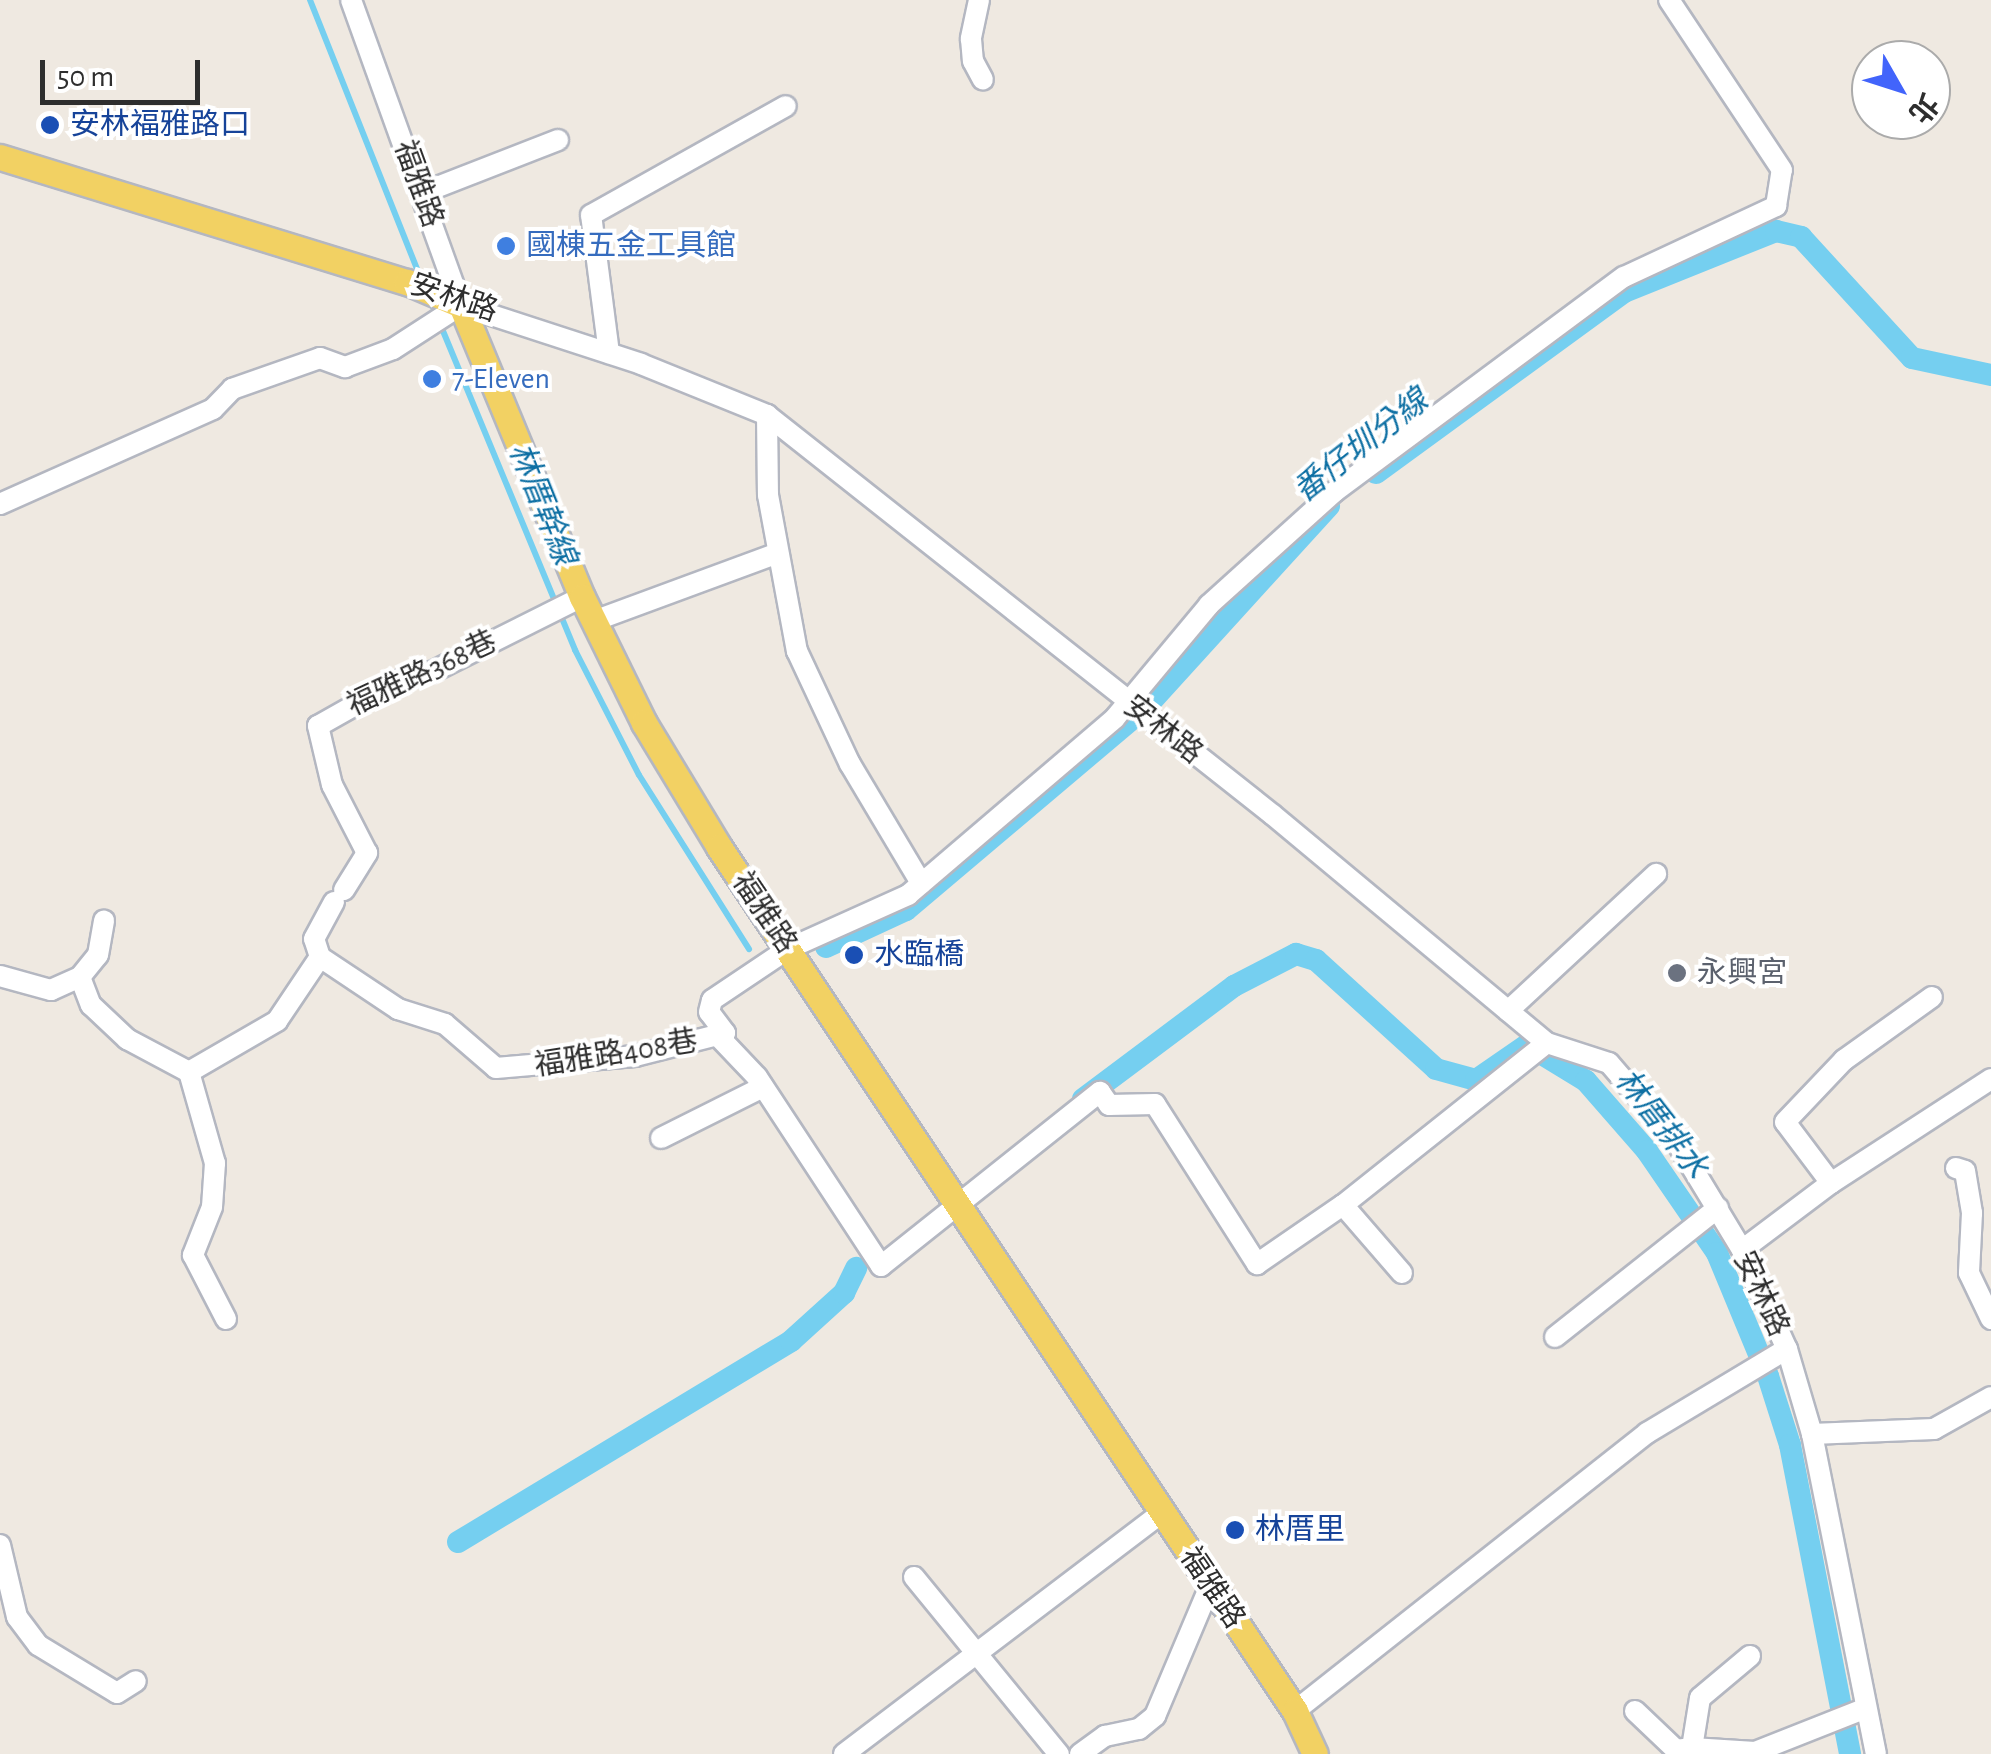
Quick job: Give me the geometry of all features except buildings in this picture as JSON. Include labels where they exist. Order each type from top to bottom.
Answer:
[{"type":"main road","name":"安林路","points":[[0,156],[410,283],[451,305]]},
{"type":"main road","name":"福雅路","points":[[451,305],[576,600],[594,621],[644,723],[788,949],[1295,1711],[1315,1754]]},
{"type":"street","name":"福雅路","points":[[351,0],[422,193],[451,305]]},
{"type":"street","points":[[980,0],[972,61],[983,80]]},
{"type":"street","points":[[788,949],[825,937],[921,883],[1115,718],[1209,605],[1334,492],[1624,277],[1776,206],[1782,170],[1669,0]]},
{"type":"street","points":[[609,352],[591,215],[786,106]]},
{"type":"street","points":[[422,193],[558,140]]},
{"type":"street","points":[[0,504],[213,409],[232,390],[320,358],[345,367],[393,349],[451,305]]},
{"type":"street","name":"安林路","points":[[451,305],[609,352],[767,415],[1548,1044],[1609,1063],[1676,1141],[1718,1208],[1742,1250],[1787,1349],[1812,1434],[1876,1754]]},
{"type":"street","points":[[767,415],[768,495],[796,651],[860,782],[921,883]]},
{"type":"street","points":[[594,621],[778,553]]},
{"type":"street","name":"福雅路368巷","points":[[320,956],[314,939],[367,854],[332,786],[318,726],[398,681],[432,672],[576,600]]},
{"type":"street","points":[[1508,1011],[1656,874]]},
{"type":"street","points":[[0,976],[51,990],[80,977],[98,955],[104,921]]},
{"type":"street","name":"福雅路408巷","points":[[320,956],[398,1008],[445,1024],[496,1068],[563,1067],[725,1034],[709,1012],[712,1000],[788,949]]},
{"type":"street","points":[[189,1072],[276,1020],[320,956]]},
{"type":"street","points":[[80,977],[91,1005],[127,1040],[189,1072],[215,1163],[212,1207],[193,1255],[226,1319]]},
{"type":"street","points":[[1831,1183],[1784,1122],[1844,1060],[1932,997]]},
{"type":"street","points":[[720,1036],[763,1087],[881,1266],[958,1200],[1100,1092],[1109,1105],[1154,1104],[1257,1264],[1344,1205],[1548,1044]]},
{"type":"street","points":[[1742,1250],[1831,1183],[1991,1079]]},
{"type":"street","points":[[661,1138],[763,1087]]},
{"type":"street","points":[[1956,1168],[1967,1178],[1968,1261],[1984,1288],[1991,1319]]},
{"type":"street","points":[[1344,1205],[1402,1273]]},
{"type":"street","points":[[1555,1337],[1718,1208]]},
{"type":"street","points":[[1295,1711],[1647,1433],[1787,1349]]},
{"type":"street","points":[[1812,1434],[1934,1429],[1991,1397]]},
{"type":"street","points":[[844,1754],[1162,1513]]},
{"type":"street","points":[[0,1546],[17,1617],[38,1645],[117,1693],[136,1680]]},
{"type":"street","points":[[914,1577],[1059,1754]]},
{"type":"street","points":[[1080,1754],[1105,1736],[1138,1729],[1155,1716],[1210,1586]]},
{"type":"street","points":[[1692,1748],[1700,1698],[1750,1656]]},
{"type":"street","points":[[1635,1711],[1676,1750],[1755,1752],[1866,1708]]},
{"type":"waterway","name":"林厝幹線","points":[[310,0],[422,281]]},
{"type":"waterway","name":"番仔圳分線","points":[[1376,473],[1624,292],[1776,231],[1801,237],[1912,358],[1991,375]]},
{"type":"waterway","name":"林厝幹線","points":[[431,302],[575,650],[639,775],[749,949]]},
{"type":"waterway","name":"番仔圳分線","points":[[826,947],[906,910],[1146,707],[1329,506]]},
{"type":"waterway","name":"林厝排水","points":[[1083,1099],[1234,986],[1296,954],[1316,960],[1436,1069],[1476,1080],[1527,1045],[1586,1081],[1647,1151],[1717,1253],[1768,1376],[1790,1445],[1850,1754]]},
{"type":"waterway","points":[[458,1542],[791,1341],[844,1293],[856,1268]]},
{"type":"place","name":"安林福雅路口","points":[[50,125]]},
{"type":"place","name":"國棟五金工具館","points":[[506,246]]},
{"type":"place","name":"7-Eleven","points":[[432,379]]},
{"type":"place","name":"水臨橋","points":[[854,955]]},
{"type":"place","name":"永興宮","points":[[1677,973]]},
{"type":"place","name":"林厝里","points":[[1235,1530]]}]
